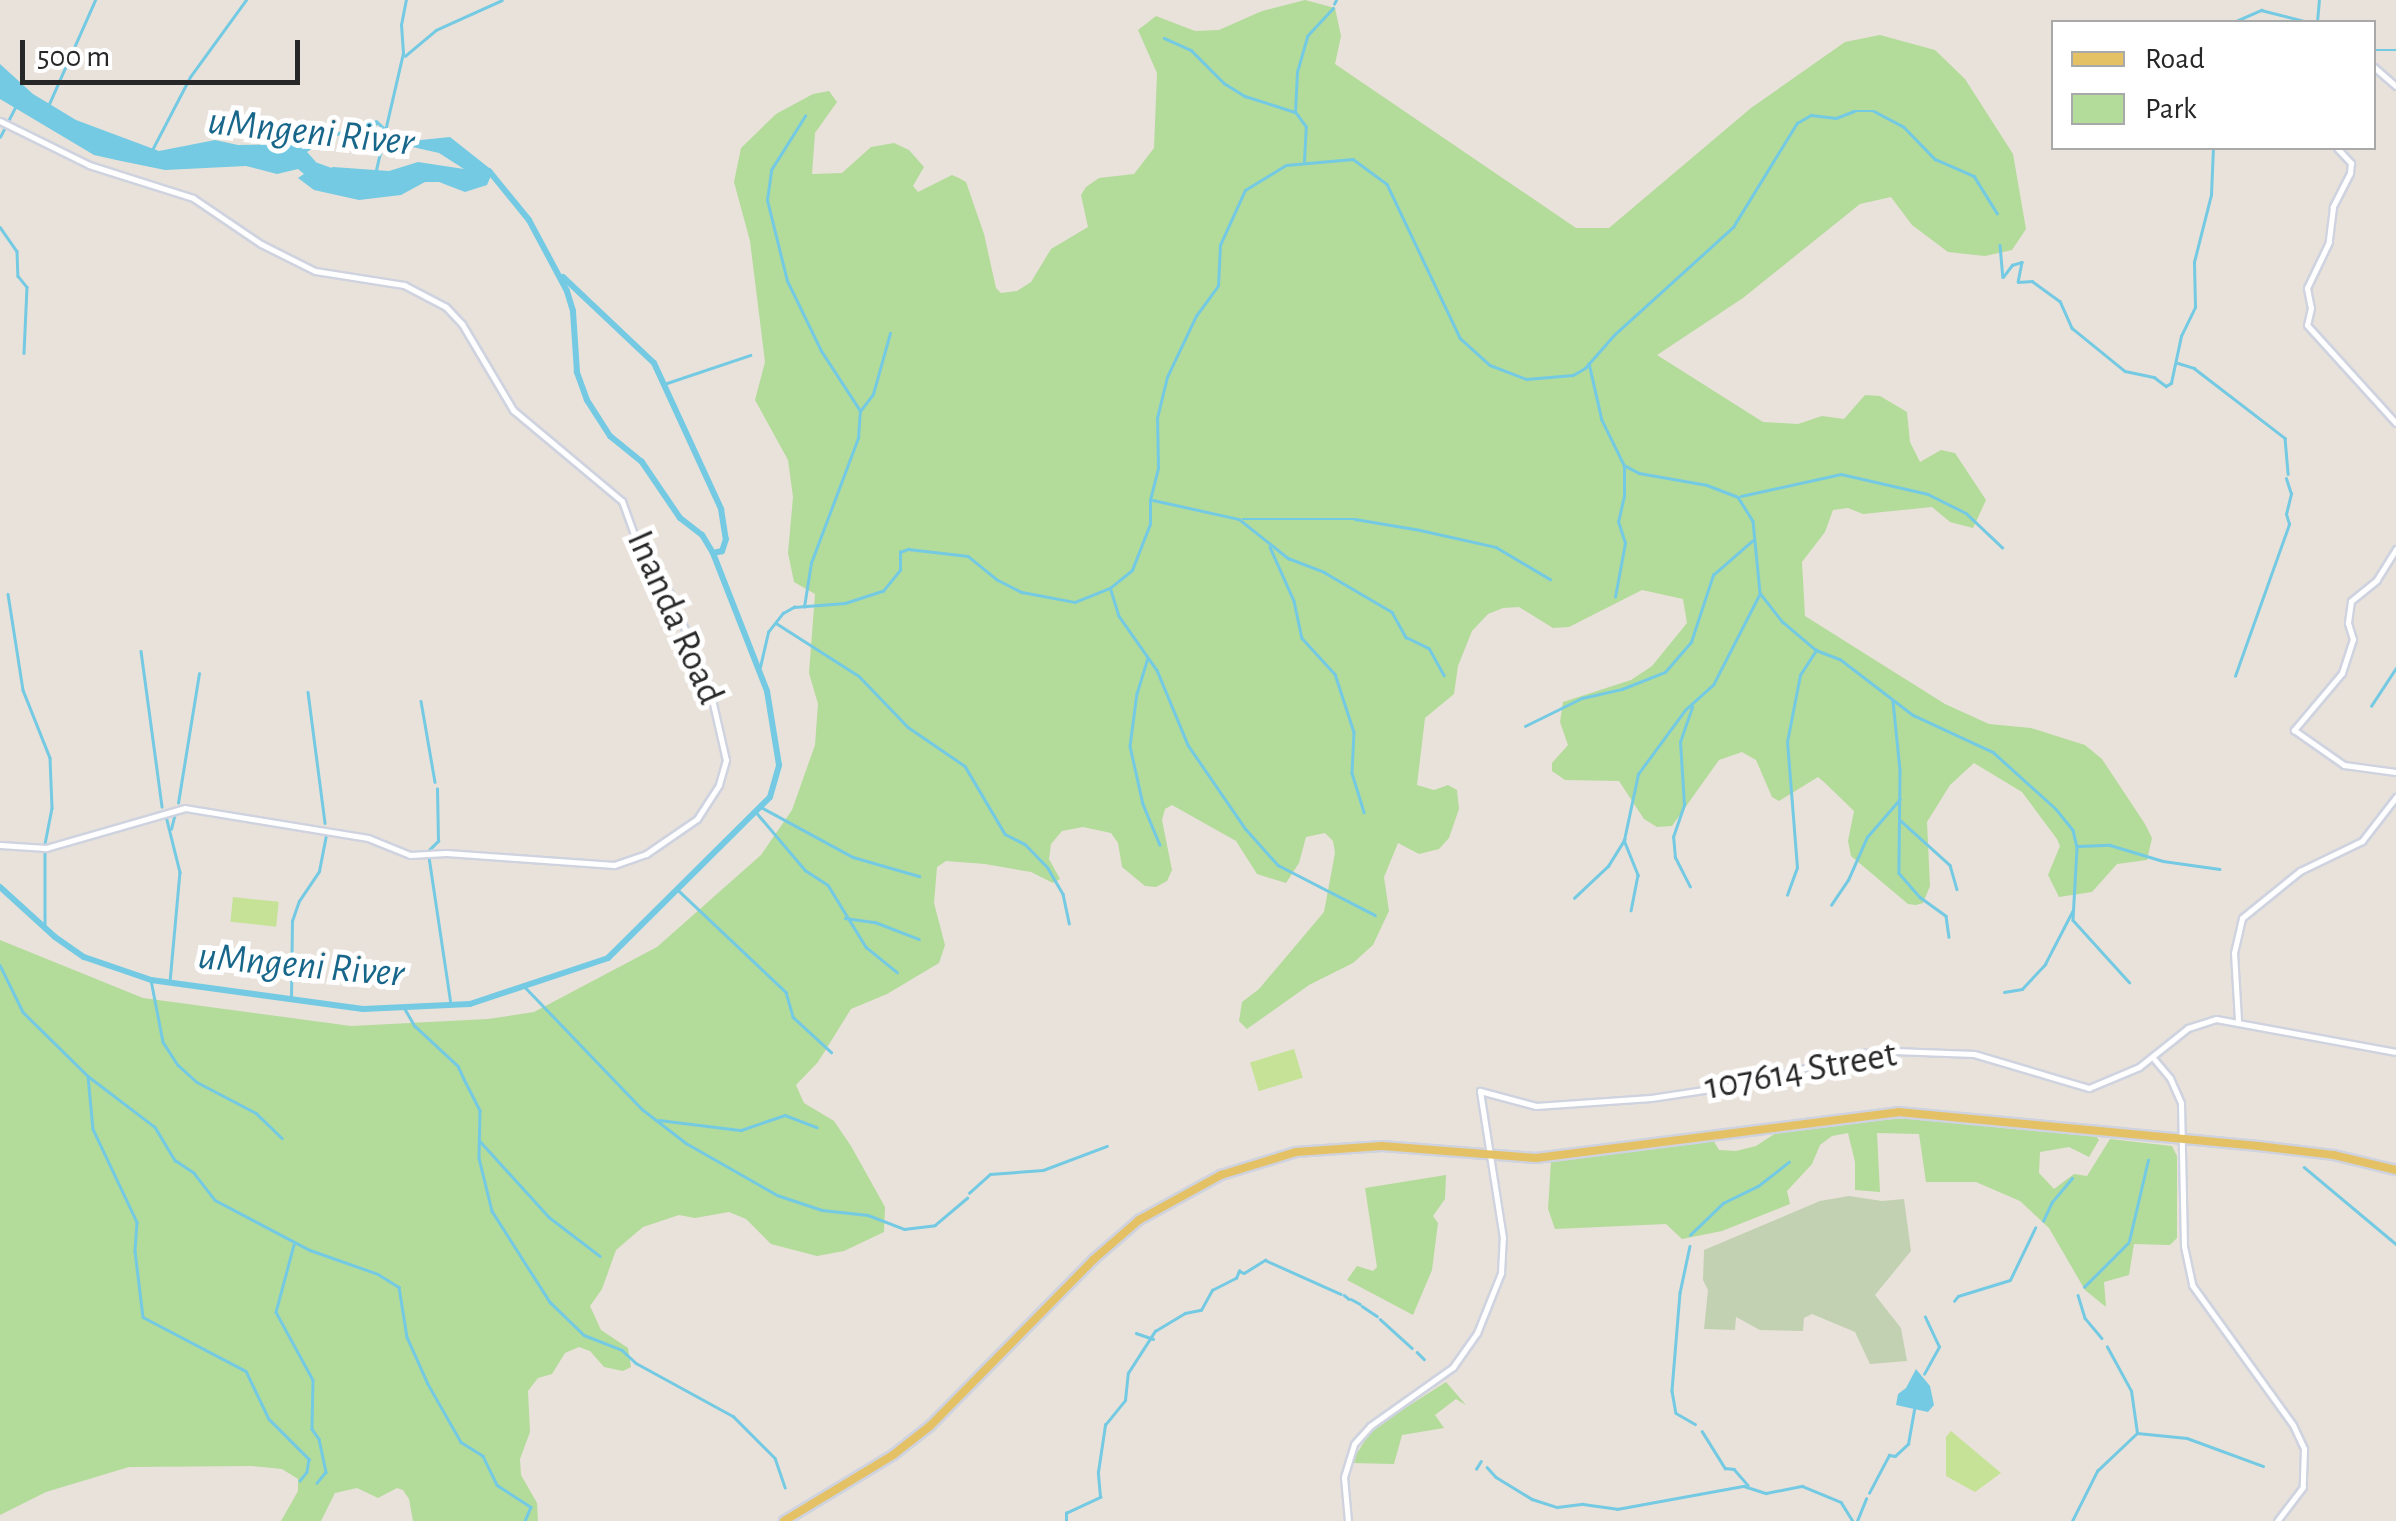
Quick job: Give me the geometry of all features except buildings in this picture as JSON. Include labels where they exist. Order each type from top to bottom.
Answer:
[{"type":"main road","points":[[784,1521],[914,1440],[1092,1260],[1139,1220],[1193,1188],[1271,1158],[1340,1146],[1406,1146],[1490,1157],[1536,1158],[1898,1112],[2334,1156],[2396,1170]]},
{"type":"street","points":[[2376,68],[2396,86]]},
{"type":"street","name":"Inanda Road","points":[[0,121],[89,166],[193,198],[261,244],[314,271],[404,285],[446,307],[462,324],[512,410],[608,486],[624,505],[643,559],[670,594],[695,652],[713,700],[726,755],[719,785],[697,819],[653,850],[614,865],[446,854],[410,856],[365,837],[186,808],[46,848],[0,845]]},
{"type":"street","points":[[2339,150],[2351,163],[2348,180],[2333,206],[2332,234],[2307,288],[2311,308],[2307,326],[2396,422]]},
{"type":"street","points":[[2396,549],[2377,580],[2351,601],[2348,623],[2352,642],[2342,673],[2294,730],[2344,765],[2396,772]]},
{"type":"street","points":[[2238,1020],[2234,944],[2242,918],[2300,871],[2362,841],[2396,797]]},
{"type":"street","name":"107614 Street","points":[[1490,1157],[1480,1091],[1536,1106],[1651,1098],[1750,1083],[1860,1053],[1894,1051],[1974,1054],[2084,1088],[2114,1079],[2153,1058],[2196,1024],[2216,1019],[2396,1052]]},
{"type":"street","points":[[2153,1058],[2178,1093],[2184,1246],[2192,1285],[2293,1426],[2304,1450],[2303,1486],[2277,1521]]},
{"type":"street","points":[[1348,1521],[1344,1477],[1354,1444],[1370,1426],[1454,1367],[1477,1333],[1496,1288],[1503,1238],[1490,1157]]},
{"type":"green space","points":[[1305,0],[1335,8],[1341,36],[1335,64],[1576,228],[1609,228],[1751,108],[1845,42],[1880,35],[1935,50],[1965,79],[2013,154],[2026,229],[2012,250],[1985,256],[1948,252],[1912,225],[1891,197],[1860,204],[1743,298],[1657,355],[1763,422],[1798,424],[1822,416],[1844,419],[1865,395],[1880,396],[1907,412],[1910,442],[1920,462],[1941,450],[1955,453],[1986,500],[1973,528],[1950,522],[1932,507],[1863,514],[1848,508],[1833,510],[1825,532],[1802,562],[1805,616],[1945,704],[1989,724],[2031,728],[2085,745],[2102,759],[2145,824],[2152,838],[2147,860],[2117,864],[2092,892],[2059,897],[2048,875],[2060,846],[2057,839],[2022,792],[1974,763],[1950,785],[1927,822],[1930,886],[1923,903],[1916,905],[1908,904],[1851,856],[1848,841],[1854,811],[1824,782],[1818,777],[1779,801],[1772,797],[1756,760],[1742,752],[1719,760],[1672,826],[1657,827],[1644,819],[1619,781],[1565,780],[1552,771],[1552,763],[1568,745],[1560,722],[1563,702],[1631,680],[1652,666],[1687,623],[1683,599],[1642,590],[1569,627],[1553,628],[1519,607],[1503,608],[1488,614],[1472,631],[1458,666],[1454,694],[1425,718],[1417,785],[1434,790],[1448,785],[1457,790],[1459,809],[1449,838],[1439,849],[1419,854],[1398,843],[1384,877],[1389,911],[1373,945],[1353,963],[1309,985],[1247,1029],[1239,1021],[1242,1002],[1259,989],[1324,912],[1335,853],[1333,841],[1325,833],[1306,837],[1299,863],[1286,883],[1257,874],[1236,841],[1172,805],[1165,809],[1162,820],[1172,870],[1167,881],[1156,887],[1145,886],[1122,867],[1118,843],[1111,833],[1083,827],[1062,831],[1051,844],[1049,859],[1060,879],[1053,883],[1031,872],[985,864],[946,861],[937,867],[934,903],[945,945],[939,963],[887,994],[851,1009],[818,1062],[796,1085],[804,1103],[834,1121],[851,1146],[885,1207],[884,1232],[844,1251],[817,1256],[771,1244],[746,1219],[729,1212],[695,1218],[679,1215],[643,1227],[616,1250],[602,1289],[590,1306],[601,1330],[628,1348],[631,1367],[623,1371],[604,1367],[590,1351],[579,1347],[565,1353],[552,1374],[538,1378],[528,1391],[530,1432],[520,1459],[521,1475],[537,1503],[538,1521],[413,1521],[403,1490],[397,1488],[378,1498],[357,1488],[335,1493],[321,1521],[281,1521],[298,1491],[298,1479],[282,1469],[252,1466],[129,1467],[46,1492],[0,1515],[0,940],[143,998],[351,1026],[488,1019],[534,1012],[657,947],[761,855],[792,810],[815,745],[818,704],[809,673],[815,594],[794,582],[788,553],[793,497],[788,460],[755,400],[765,362],[750,241],[734,182],[741,148],[776,114],[813,94],[829,91],[837,102],[815,133],[812,174],[842,173],[871,147],[894,143],[909,150],[924,167],[913,186],[918,192],[952,175],[959,178],[966,182],[984,234],[996,288],[1001,293],[1017,291],[1031,282],[1051,249],[1088,227],[1081,195],[1086,187],[1099,178],[1134,174],[1154,148],[1157,73],[1138,30],[1156,16],[1195,31],[1219,30],[1262,11]]},
{"type":"green space","points":[[233,897],[279,902],[276,927],[230,922]]},
{"type":"green space","points":[[1294,1049],[1303,1078],[1259,1091],[1250,1062]]},
{"type":"green space","points":[[1946,1118],[2095,1135],[2099,1140],[2089,1157],[2069,1147],[2040,1152],[2039,1173],[2054,1189],[2074,1174],[2087,1176],[2110,1139],[2172,1146],[2177,1156],[2177,1238],[2170,1245],[2134,1244],[2129,1275],[2104,1282],[2106,1307],[2085,1290],[2049,1228],[2020,1201],[1976,1182],[1926,1182],[1919,1134],[1877,1133],[1880,1192],[1855,1190],[1855,1162],[1848,1133],[1832,1136],[1820,1145],[1812,1164],[1787,1191],[1790,1204],[1722,1231],[1682,1239],[1666,1224],[1555,1229],[1548,1209],[1551,1161],[1712,1138],[1719,1150],[1736,1151],[1756,1146],[1782,1129],[1852,1120]]},
{"type":"green space","points":[[1446,1175],[1445,1199],[1433,1216],[1438,1223],[1432,1270],[1413,1315],[1347,1280],[1357,1266],[1373,1271],[1377,1267],[1365,1188]]},
{"type":"green space","points":[[1849,1196],[1882,1201],[1904,1199],[1911,1251],[1875,1295],[1901,1328],[1907,1361],[1870,1364],[1855,1332],[1812,1314],[1804,1318],[1803,1331],[1760,1330],[1736,1317],[1735,1330],[1704,1329],[1708,1290],[1703,1280],[1704,1250],[1820,1201]]},
{"type":"green space","points":[[1446,1382],[1466,1405],[1456,1399],[1435,1415],[1444,1428],[1402,1435],[1394,1464],[1351,1463],[1372,1429]]},
{"type":"green space","points":[[1951,1431],[2001,1473],[1975,1492],[1946,1476],[1946,1437]]},
{"type":"water","points":[[0,64],[33,94],[76,120],[159,151],[215,140],[238,145],[300,144],[377,120],[394,136],[411,141],[450,137],[493,171],[487,185],[465,192],[439,182],[425,182],[401,195],[359,200],[314,190],[298,178],[304,174],[298,169],[277,174],[246,166],[165,170],[94,155],[0,99]],"holes":[[[378,125],[395,143],[439,153],[464,169],[418,162],[389,171],[333,167],[324,171],[306,164],[316,162],[307,152],[326,139]]]},
{"type":"water","points":[[1916,1369],[1930,1386],[1934,1405],[1928,1412],[1896,1405],[1898,1394]]},
{"type":"waterway","points":[[49,104],[95,0]]},
{"type":"waterway","points":[[152,150],[190,77],[246,0]]},
{"type":"waterway","points":[[376,170],[403,53],[401,25],[406,0]]},
{"type":"waterway","points":[[405,56],[436,30],[502,0]]},
{"type":"waterway","points":[[1334,4],[1336,0]]},
{"type":"waterway","points":[[2317,20],[2319,0]]},
{"type":"waterway","points":[[1304,161],[1306,127],[1295,112],[1297,72],[1307,36],[1333,8]]},
{"type":"waterway","points":[[2238,20],[2261,10],[2300,20]]},
{"type":"waterway","points":[[1164,38],[1191,50],[1224,83],[1245,96],[1295,112]]},
{"type":"waterway","points":[[2376,50],[2396,50]]},
{"type":"waterway","points":[[0,137],[15,107]]},
{"type":"waterway","points":[[760,667],[768,632],[783,613],[794,607],[845,603],[883,591],[900,570],[900,552],[908,549],[968,556],[996,579],[1022,592],[1075,602],[1110,588],[1132,570],[1150,524],[1150,500],[1158,468],[1157,418],[1167,377],[1196,316],[1218,286],[1220,245],[1245,190],[1286,165],[1353,159],[1387,184],[1460,338],[1490,365],[1526,379],[1573,375],[1585,368],[1614,335],[1733,227],[1797,123],[1811,115],[1836,118],[1854,111],[1874,111],[1904,127],[1935,159],[1974,176],[1997,213]]},
{"type":"waterway","points":[[804,607],[811,563],[858,438],[860,411],[821,351],[787,281],[767,200],[771,170],[805,116]]},
{"type":"waterway","points":[[2000,245],[2003,277],[2012,265],[2022,262],[2018,282],[2032,281],[2060,301],[2072,328],[2125,371],[2154,377],[2166,386],[2171,383],[2181,336],[2195,307],[2194,262],[2211,195],[2213,150]]},
{"type":"waterway","name":"uMngeni River","points":[[301,160],[332,171]]},
{"type":"waterway","name":"uMngeni River","points":[[0,887],[55,937],[84,957],[151,980],[363,1009],[470,1004],[608,958],[770,797],[779,765],[767,691],[713,553],[702,535],[680,518],[642,462],[610,436],[587,400],[577,372],[573,311],[567,291],[529,220],[489,171]]},
{"type":"waterway","points":[[0,227],[17,251],[18,276],[27,287],[24,353]]},
{"type":"waterway","points":[[563,277],[654,363],[721,509],[726,539],[722,551],[713,553]]},
{"type":"waterway","points":[[861,410],[873,394],[890,333]]},
{"type":"waterway","points":[[664,384],[750,355]]},
{"type":"waterway","points":[[1589,363],[1602,420],[1624,465],[1639,473],[1707,485],[1738,497],[1753,521],[1760,593],[1783,622],[1816,650],[1840,659],[1913,715],[1993,752],[2056,809],[2073,830],[2077,848],[2073,920],[2129,982]]},
{"type":"waterway","points":[[2178,363],[2194,368],[2285,438],[2288,474]]},
{"type":"waterway","points":[[1615,597],[1625,543],[1618,522],[1624,496],[1624,467]]},
{"type":"waterway","points":[[1741,496],[1841,474],[1928,494],[1966,513],[2002,547]]},
{"type":"waterway","points":[[2235,676],[2289,524],[2286,514],[2291,494],[2286,479]]},
{"type":"waterway","points":[[1153,500],[1239,519],[1288,558],[1324,572],[1392,612],[1406,637],[1429,648],[1444,675]]},
{"type":"waterway","points":[[1243,519],[1355,519],[1420,530],[1496,547],[1550,579]]},
{"type":"waterway","points":[[1525,726],[1582,698],[1622,689],[1665,672],[1691,642],[1713,575],[1752,541]]},
{"type":"waterway","points":[[1270,547],[1294,601],[1302,638],[1335,674],[1354,732],[1352,773],[1364,812]]},
{"type":"waterway","points":[[1111,590],[1119,616],[1157,670],[1188,745],[1245,828],[1278,865],[1375,915]]},
{"type":"waterway","points":[[8,594],[23,690],[50,758],[52,808],[45,843]]},
{"type":"waterway","points":[[1574,898],[1608,866],[1624,840],[1638,774],[1685,710],[1713,685],[1759,595]]},
{"type":"waterway","points":[[776,623],[859,676],[908,727],[965,766],[1005,834],[1025,844],[1048,868],[1063,894],[1069,923]]},
{"type":"waterway","points":[[1787,895],[1797,868],[1787,742],[1800,675],[1816,650]]},
{"type":"waterway","points":[[141,651],[162,807]]},
{"type":"waterway","points":[[1148,658],[1137,693],[1130,746],[1143,804],[1160,845]]},
{"type":"waterway","points":[[2371,706],[2396,668]]},
{"type":"waterway","points":[[178,803],[199,674]]},
{"type":"waterway","points":[[308,692],[325,823]]},
{"type":"waterway","points":[[421,701],[435,782]]},
{"type":"waterway","points":[[1893,701],[1900,770],[1899,873],[1920,897],[1946,916],[1949,937]]},
{"type":"waterway","points":[[1690,887],[1675,858],[1673,837],[1684,805],[1680,742],[1692,707]]},
{"type":"waterway","points":[[429,850],[438,841],[437,789]]},
{"type":"waterway","points":[[1831,905],[1848,880],[1867,837],[1900,799]]},
{"type":"waterway","points":[[761,807],[853,857],[919,876]]},
{"type":"waterway","points":[[756,812],[805,870],[828,885],[866,947],[897,972]]},
{"type":"waterway","points":[[171,829],[175,813]]},
{"type":"waterway","points":[[166,816],[180,872],[170,982]]},
{"type":"waterway","points":[[1900,820],[1950,865],[1957,889]]},
{"type":"waterway","points":[[291,999],[292,921],[299,901],[319,871],[326,835]]},
{"type":"waterway","points":[[1624,840],[1638,875],[1631,910]]},
{"type":"waterway","points":[[2078,846],[2110,845],[2163,861],[2219,869]]},
{"type":"waterway","points":[[45,851],[45,929]]},
{"type":"waterway","points":[[429,857],[451,1004]]},
{"type":"waterway","points":[[678,890],[786,992],[793,1017],[831,1052]]},
{"type":"waterway","points":[[2004,992],[2022,989],[2045,964],[2073,910]]},
{"type":"waterway","points":[[845,918],[875,922],[919,939]]},
{"type":"waterway","points":[[0,965],[23,1012],[88,1076],[93,1129],[137,1222],[135,1251],[143,1317],[246,1371],[269,1419],[309,1459],[307,1472],[300,1481]]},
{"type":"waterway","points":[[151,980],[163,1042],[178,1065],[197,1082],[256,1113],[282,1138]]},
{"type":"waterway","points":[[525,987],[642,1109],[686,1143],[777,1195],[822,1210],[868,1215],[904,1229],[935,1225],[967,1198]]},
{"type":"waterway","points":[[405,1009],[415,1026],[458,1066],[480,1110],[479,1158],[492,1211],[550,1302],[584,1335],[622,1350],[636,1363],[733,1416],[775,1458],[785,1487]]},
{"type":"waterway","points":[[88,1076],[155,1127],[175,1160],[194,1173],[215,1200],[310,1250],[378,1274],[399,1287],[407,1337],[428,1384],[461,1442],[483,1456],[497,1485],[531,1507],[525,1521]]},
{"type":"waterway","points":[[659,1120],[741,1130],[785,1115],[817,1127]]},
{"type":"waterway","points":[[479,1140],[549,1217],[600,1256]]},
{"type":"waterway","points":[[969,1193],[990,1174],[1043,1170],[1107,1146]]},
{"type":"waterway","points":[[2129,1241],[2148,1160]]},
{"type":"waterway","points":[[1690,1235],[1723,1203],[1758,1186],[1789,1162]]},
{"type":"waterway","points":[[2304,1167],[2396,1244]]},
{"type":"waterway","points":[[2043,1221],[2052,1202],[2072,1178]]},
{"type":"waterway","points":[[1954,1301],[1958,1296],[2010,1280],[2035,1228]]},
{"type":"waterway","points":[[2084,1287],[2128,1243]]},
{"type":"waterway","points":[[294,1245],[276,1312],[313,1380],[312,1429],[319,1439],[326,1472],[317,1483]]},
{"type":"waterway","points":[[1690,1246],[1680,1293],[1672,1391],[1676,1413],[1695,1424]]},
{"type":"waterway","points":[[1066,1521],[1066,1513],[1100,1497],[1098,1472],[1105,1425],[1125,1400],[1128,1373],[1155,1331],[1185,1313],[1201,1310],[1212,1290],[1236,1278],[1239,1271],[1244,1273],[1265,1260],[1341,1294]]},
{"type":"waterway","points":[[1344,1295],[1349,1299]]},
{"type":"waterway","points":[[2078,1295],[2085,1318],[2102,1338]]},
{"type":"waterway","points":[[1351,1299],[1360,1304]]},
{"type":"waterway","points":[[1362,1306],[1377,1316]]},
{"type":"waterway","points":[[1924,1374],[1939,1347],[1925,1317]]},
{"type":"waterway","points":[[1380,1319],[1412,1348]]},
{"type":"waterway","points":[[1136,1333],[1153,1339]]},
{"type":"waterway","points":[[2072,1521],[2097,1471],[2137,1433],[2131,1391],[2107,1347]]},
{"type":"waterway","points":[[1417,1352],[1424,1359]]},
{"type":"waterway","points":[[1869,1493],[1889,1455],[1895,1456],[1908,1444],[1914,1410]]},
{"type":"waterway","points":[[1702,1431],[1725,1468],[1734,1469],[1748,1485]]},
{"type":"waterway","points":[[2137,1433],[2187,1438],[2263,1466]]},
{"type":"waterway","points":[[1476,1469],[1481,1461]]},
{"type":"waterway","points":[[1487,1467],[1532,1499],[1557,1507],[1583,1504],[1617,1509],[1744,1486],[1766,1493],[1802,1486],[1841,1502],[1853,1521]]},
{"type":"waterway","points":[[1857,1521],[1866,1499]]}]
